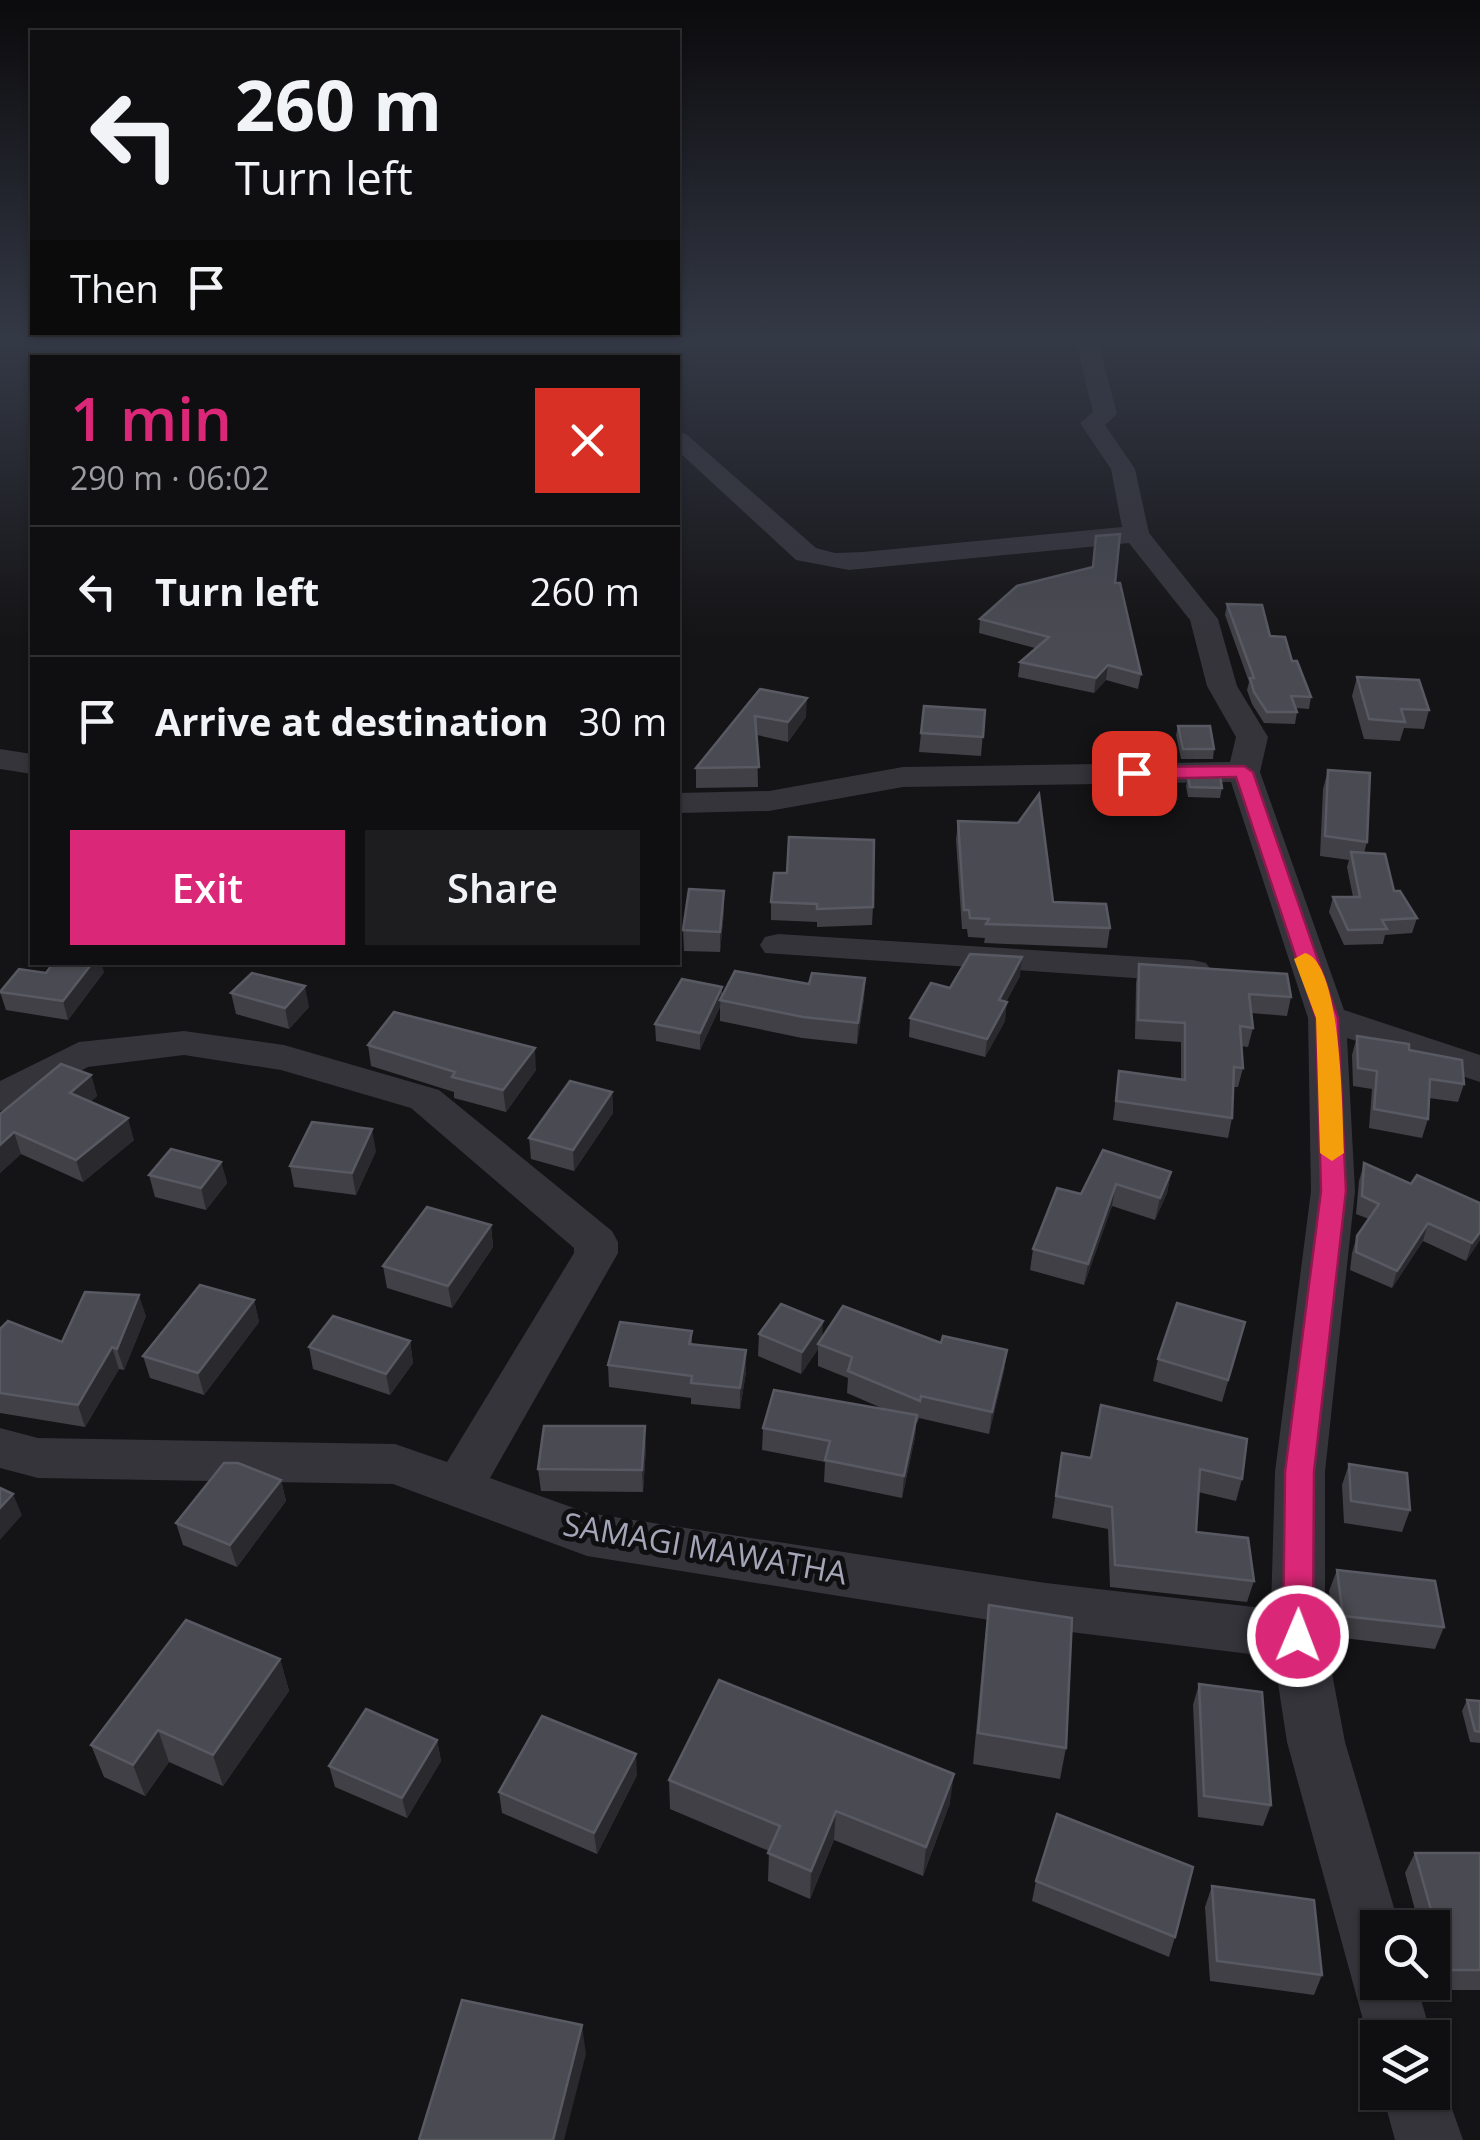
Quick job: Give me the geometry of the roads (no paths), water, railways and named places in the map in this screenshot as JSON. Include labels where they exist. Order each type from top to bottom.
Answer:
[{"type":"street","points":[[681,442],[806,554],[823,562],[866,562],[910,553],[1136,534]]},
{"type":"street","points":[[1105,442],[1123,469],[1136,534],[1204,620],[1222,686],[1252,737],[1244,772],[1292,978],[1327,1018],[1480,1069]]},
{"type":"street","points":[[0,758],[30,764]]},
{"type":"street","points":[[680,803],[769,800],[903,777],[1244,772]]},
{"type":"street","points":[[778,945],[1232,974]]},
{"type":"street","points":[[1327,1018],[1333,1191],[1300,1472],[1298,1636],[1316,1742],[1364,1910]]},
{"type":"street","points":[[0,1098],[79,1055],[184,1043],[284,1058],[425,1099],[596,1242],[596,1254],[459,1487]]},
{"type":"street","name":"SAMAGI MAWATHA","points":[[0,1448],[38,1458],[395,1464],[587,1534],[1046,1606],[1298,1636]]},
{"type":"street","points":[[1420,2110],[1428,2140]]}]
